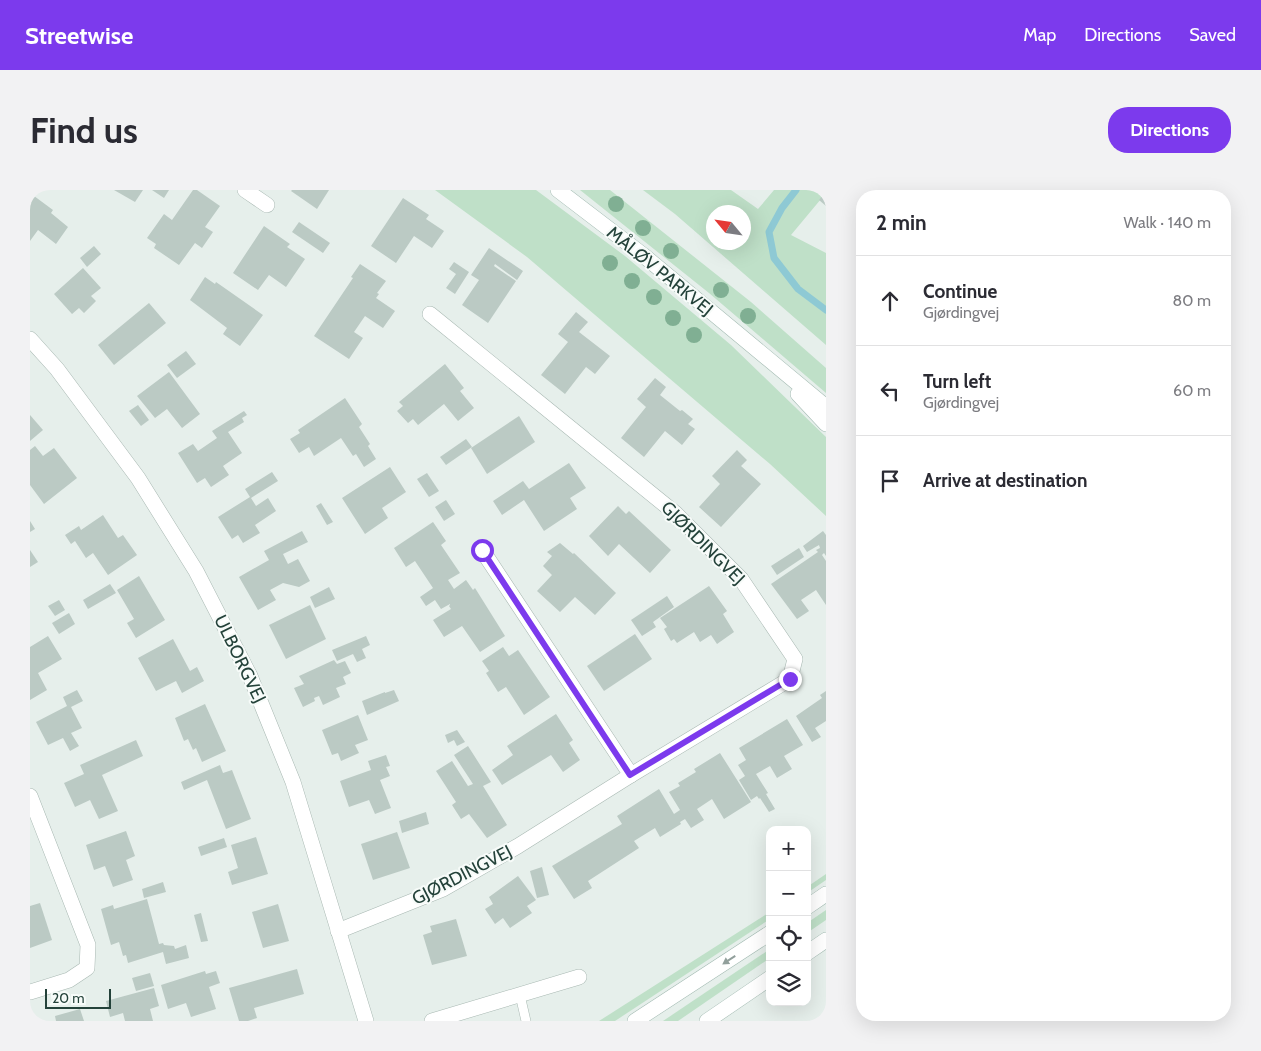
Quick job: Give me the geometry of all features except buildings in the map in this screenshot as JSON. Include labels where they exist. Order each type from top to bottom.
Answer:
[{"type":"street","points":[[245,190],[267,205]]},
{"type":"street","name":"MÅLØV PARKVEJ","points":[[558,190],[643,255],[826,407]]},
{"type":"street","name":"GJØRDINGVEJ","points":[[338,931],[443,889],[518,846],[630,775],[790,679],[795,659],[741,579],[675,513],[430,314]]},
{"type":"street","name":"ULBORGVEJ","points":[[30,340],[57,369],[138,478],[196,571],[250,676],[294,782],[366,1021]]},
{"type":"street","name":"MÅLØV PARKVEJ","points":[[762,355],[826,424]]},
{"type":"street","points":[[482,550],[630,775]]},
{"type":"street","points":[[30,796],[88,945],[87,968],[69,980],[30,992]]},
{"type":"street","points":[[811,904],[826,894]]},
{"type":"street","points":[[635,1021],[766,936]]},
{"type":"street","points":[[811,950],[826,940]]},
{"type":"street","points":[[432,1021],[580,977]]},
{"type":"street","points":[[707,1021],[766,981]]},
{"type":"lane","points":[[520,995],[526,1021]]},
{"type":"green space","points":[[435,190],[536,190],[625,256],[731,345],[826,437],[826,516],[770,464],[527,257]]},
{"type":"green space","points":[[580,190],[610,190],[751,302],[826,368],[826,393],[709,293]]},
{"type":"green space","points":[[643,190],[731,190],[758,209],[774,190],[826,190],[826,193],[791,235],[826,253],[826,345],[716,250],[751,250],[751,205],[706,205],[706,241]]},
{"type":"green space","points":[[826,874],[826,880],[811,890],[811,884]]},
{"type":"green space","points":[[826,910],[826,920],[811,930],[811,920]]},
{"type":"green space","points":[[766,915],[766,922],[615,1021],[599,1021]]},
{"type":"green space","points":[[766,952],[766,961],[678,1021],[663,1021]]},
{"type":"waterway","points":[[796,190],[782,208],[769,232],[774,258],[798,289],[826,310]]},
{"type":"route","points":[[482,550],[630,775],[790,679]]}]
